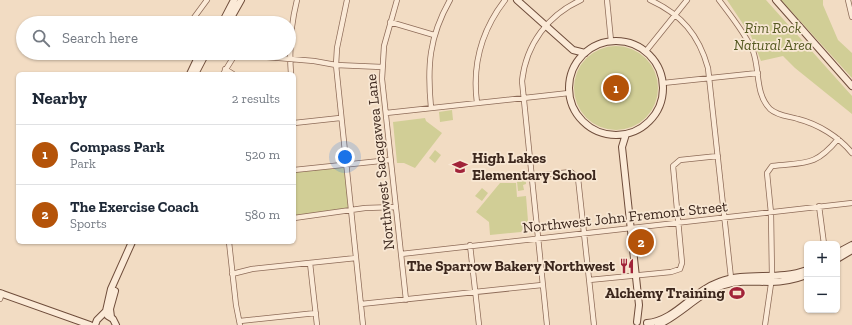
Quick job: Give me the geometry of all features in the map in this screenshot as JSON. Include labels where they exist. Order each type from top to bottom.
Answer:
[{"type":"main road","points":[[226,16],[234,0]]},
{"type":"main road","points":[[232,16],[241,0]]},
{"type":"main road","points":[[517,0],[573,50],[585,53]]},
{"type":"main road","points":[[776,0],[852,86]]},
{"type":"main road","points":[[611,41],[632,44],[646,51],[656,64],[663,83],[660,105],[655,116],[643,127],[626,134],[616,135],[603,133],[587,125],[573,108],[569,93],[570,75],[577,61],[598,44],[611,41]]},
{"type":"main road","points":[[573,50],[577,61]]},
{"type":"main road","points":[[191,72],[197,60]]},
{"type":"main road","points":[[196,72],[202,60]]},
{"type":"main road","points":[[622,147],[626,134]]},
{"type":"main road","points":[[616,135],[622,147],[631,228],[639,305],[636,323],[655,322],[666,316],[702,289],[732,278],[772,280],[804,271]]},
{"type":"main road","points":[[98,321],[106,311],[111,289],[131,244]]},
{"type":"main road","points":[[840,251],[852,245]]},
{"type":"main road","points":[[840,257],[852,250]]},
{"type":"main road","points":[[116,325],[111,317],[110,309],[118,275]]},
{"type":"main road","points":[[658,325],[675,316],[703,295],[718,287],[745,281],[772,280],[804,275]]},
{"type":"main road","points":[[1,295],[90,325]]},
{"type":"main road","points":[[639,305],[647,323]]},
{"type":"main road","points":[[58,313],[91,321],[98,321],[111,317]]},
{"type":"street","points":[[195,16],[207,0]]},
{"type":"street","points":[[293,16],[297,0]]},
{"type":"street","points":[[347,0],[337,48],[336,65],[340,118],[363,325]]},
{"type":"street","name":"Northwest Sacagawea Lane","points":[[397,0],[384,46],[382,67],[390,160],[406,300]]},
{"type":"street","points":[[431,108],[428,74],[430,54],[434,35],[450,0]]},
{"type":"street","points":[[477,103],[475,84],[480,48],[491,21],[505,0]]},
{"type":"street","points":[[547,325],[522,98],[522,81],[526,58],[533,43],[545,25],[563,10],[581,0]]},
{"type":"street","points":[[607,0],[611,41]]},
{"type":"street","points":[[650,0],[676,15],[691,30],[700,44],[710,78],[732,278]]},
{"type":"street","points":[[646,51],[687,0]]},
{"type":"street","points":[[719,0],[750,45],[755,59],[761,95],[770,109],[779,115],[814,124],[838,139],[852,153]]},
{"type":"street","points":[[848,0],[852,18]]},
{"type":"street","points":[[390,22],[434,35]]},
{"type":"street","points":[[224,72],[232,60]]},
{"type":"street","points":[[290,60],[291,72]]},
{"type":"street","points":[[296,60],[336,65],[382,67]]},
{"type":"street","points":[[663,83],[758,73]]},
{"type":"street","points":[[386,113],[569,93]]},
{"type":"street","points":[[296,123],[340,118]]},
{"type":"street","points":[[765,325],[772,280],[771,213],[767,173],[768,169],[772,166],[816,160],[828,151],[838,139]]},
{"type":"street","points":[[589,280],[671,272],[680,269],[682,264],[673,166],[680,160],[718,156]]},
{"type":"street","points":[[296,170],[390,160]]},
{"type":"street","points":[[531,176],[567,172],[575,174],[579,181],[594,325]]},
{"type":"street","name":"Northwest John Fremont Street","points":[[401,254],[852,203]]},
{"type":"street","points":[[819,206],[824,241]]},
{"type":"street","points":[[296,218],[365,208],[396,207]]},
{"type":"street","points":[[229,244],[232,274],[240,323],[316,313]]},
{"type":"street","points":[[470,245],[479,325]]},
{"type":"street","points":[[232,274],[252,269],[356,258]]},
{"type":"street","points":[[310,263],[317,325]]},
{"type":"street","points":[[360,304],[542,285]]},
{"type":"green space","name":"Rim Rock Natural Area","points":[[727,0],[766,0],[852,96],[852,114],[795,68],[783,56],[761,61],[751,36]]},
{"type":"green space","points":[[781,0],[823,0],[823,5],[838,40],[852,53],[852,78]]},
{"type":"green space","points":[[608,46],[624,46],[640,53],[651,64],[658,80],[658,96],[655,104],[646,118],[640,123],[624,130],[608,130],[592,123],[581,112],[574,96],[574,80],[581,64],[592,53]]},
{"type":"green space","points":[[452,110],[453,120],[440,122],[439,112]]},
{"type":"green space","points":[[425,118],[426,121],[442,133],[415,168],[404,163],[397,163],[393,122]]},
{"type":"green space","points":[[435,150],[441,155],[435,163],[429,158]]},
{"type":"green space","points":[[345,164],[350,211],[296,218],[296,170]]},
{"type":"green space","points":[[525,171],[526,184],[523,185],[524,190],[518,191],[516,172]]},
{"type":"green space","points":[[500,183],[516,183],[517,197],[526,196],[528,221],[521,232],[490,235],[489,222],[476,212]]},
{"type":"green space","points":[[482,188],[488,193],[482,201],[475,196]]},
{"type":"place","name":"Compass Park","points":[[616,88]]},
{"type":"place","name":"High Lakes Elementary School","points":[[460,167]]},
{"type":"place","name":"The Exercise Coach","points":[[641,242]]},
{"type":"place","name":"The Sparrow Bakery Northwest","points":[[627,266]]},
{"type":"place","name":"Alchemy Training","points":[[737,293]]}]
